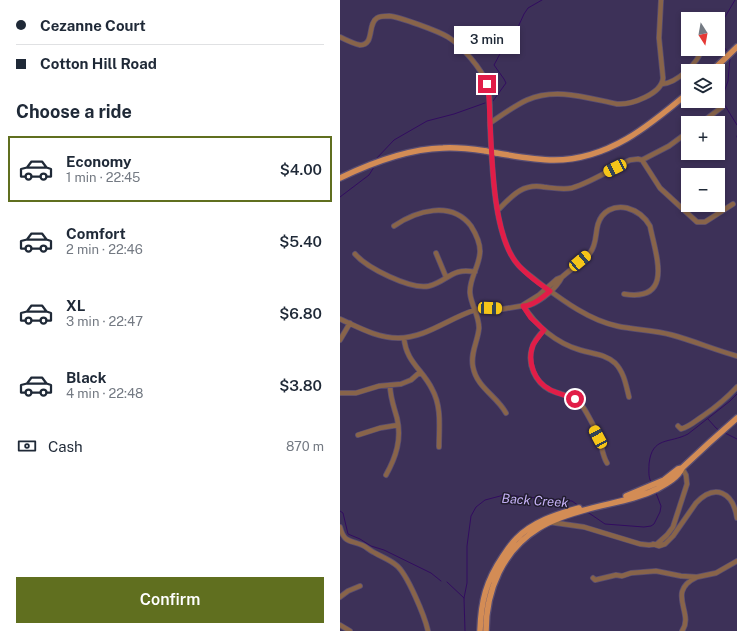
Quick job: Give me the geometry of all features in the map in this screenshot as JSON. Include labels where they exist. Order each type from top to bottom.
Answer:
[{"type":"main road","points":[[719,64],[737,47]]},
{"type":"main road","points":[[340,178],[389,159],[425,150],[452,148],[486,151],[532,159],[555,160],[580,157],[599,152],[632,136],[681,99]]},
{"type":"main road","points":[[480,631],[485,589],[494,570],[516,538],[534,525],[561,516],[635,498],[665,485],[677,472],[737,418]]},
{"type":"main road","points":[[486,631],[492,590],[499,571],[524,538],[539,527],[561,516]]},
{"type":"street","points":[[490,123],[519,104],[541,95],[555,93],[568,94],[623,104],[642,98],[658,89],[662,84],[663,71],[659,38],[662,0]]},
{"type":"street","points":[[340,37],[359,45],[365,44],[369,40],[371,27],[374,21],[378,18],[388,16],[416,24],[447,36],[469,57],[485,79],[488,90],[494,179],[498,210],[505,240],[513,258],[524,270],[569,305],[610,325],[669,334],[737,356]]},
{"type":"street","points":[[662,84],[668,83],[689,69],[698,56]]},
{"type":"street","points":[[710,116],[721,108]]},
{"type":"street","points":[[498,210],[513,196],[528,186],[536,185],[561,189],[569,188],[586,182],[630,160],[642,160],[681,137]]},
{"type":"street","points":[[642,160],[660,188],[697,222],[705,222],[733,204]]},
{"type":"street","points":[[340,319],[376,335],[391,338],[404,338],[422,333],[475,310],[523,306],[548,290],[556,279],[562,277],[590,253],[596,239],[598,223],[608,210],[615,208],[626,208],[641,215],[647,220],[650,226],[659,273],[655,286],[650,292],[639,295],[624,294]]},
{"type":"street","points":[[394,226],[412,216],[429,211],[446,211],[462,218],[472,228],[479,244],[480,255],[470,290],[471,300],[479,328],[472,359],[474,371],[482,386],[500,403],[506,412]]},
{"type":"street","points":[[436,253],[446,277]]},
{"type":"street","points":[[355,254],[367,265],[413,286],[427,286],[459,271],[468,270],[475,272]]},
{"type":"street","points":[[523,306],[531,318],[544,330],[569,346],[600,355],[611,360],[622,373],[629,397]]},
{"type":"street","points":[[340,340],[350,323]]},
{"type":"street","points":[[544,330],[534,344],[531,353],[531,363],[534,373],[540,382],[547,388],[570,397],[583,406],[598,437],[607,463]]},
{"type":"street","points":[[404,338],[407,354],[432,388],[437,400],[440,413],[439,447]]},
{"type":"street","points":[[340,393],[356,393],[379,386],[406,382],[420,372]]},
{"type":"street","points":[[386,475],[396,453],[399,440],[398,425],[391,399],[390,384]]},
{"type":"street","points":[[678,426],[681,429],[694,424],[701,417],[720,405],[737,387]]},
{"type":"street","points":[[358,435],[380,428],[398,425]]},
{"type":"street","points":[[549,522],[575,525],[646,544],[660,542],[667,535],[675,522],[688,484],[686,475],[682,468]]},
{"type":"street","points":[[653,544],[658,546],[668,542],[696,503],[709,494],[719,492],[727,495],[733,503],[737,518]]},
{"type":"street","points":[[340,527],[342,536],[348,540],[364,545],[374,553],[392,562],[401,569],[422,614],[428,631]]},
{"type":"street","points":[[593,578],[594,580],[616,575],[622,576],[629,573],[656,571],[675,575],[697,577],[716,573],[737,561]]},
{"type":"street","points":[[682,631],[686,620],[681,598],[682,591],[686,585],[697,577]]},
{"type":"street","points":[[340,597],[348,591],[360,586]]},
{"type":"street","points":[[340,625],[350,631]]},
{"type":"waterway","points":[[493,101],[506,83],[494,65],[501,52],[513,38],[528,8],[542,0]]},
{"type":"waterway","points":[[725,17],[735,0]]},
{"type":"waterway","points":[[725,48],[728,52]]},
{"type":"waterway","points":[[730,58],[728,81],[723,95],[724,104],[737,125]]},
{"type":"waterway","points":[[376,159],[394,140],[427,121],[454,114],[485,103]]},
{"type":"waterway","points":[[340,197],[369,175],[374,167]]},
{"type":"waterway","name":"Back Creek","points":[[651,482],[649,476],[649,464],[654,449],[662,442],[688,434],[737,394]]},
{"type":"waterway","points":[[708,419],[720,431]]},
{"type":"waterway","points":[[723,432],[737,439]]},
{"type":"waterway","name":"Back Creek","points":[[586,511],[605,524],[644,527],[651,526],[654,524],[660,512],[661,506],[656,493]]},
{"type":"waterway","name":"Back Creek","points":[[465,631],[464,598],[467,583],[467,546],[471,516],[476,507],[485,500],[504,495],[572,501],[579,506]]},
{"type":"waterway","points":[[340,511],[343,513],[348,534],[431,573],[441,581]]},
{"type":"waterway","points":[[447,582],[464,598]]},
{"type":"route","points":[[487,84],[496,201],[505,240],[516,262],[550,291],[535,302],[527,306],[523,306],[531,318],[544,330],[532,348],[532,368],[536,377],[547,388],[575,399]]}]
